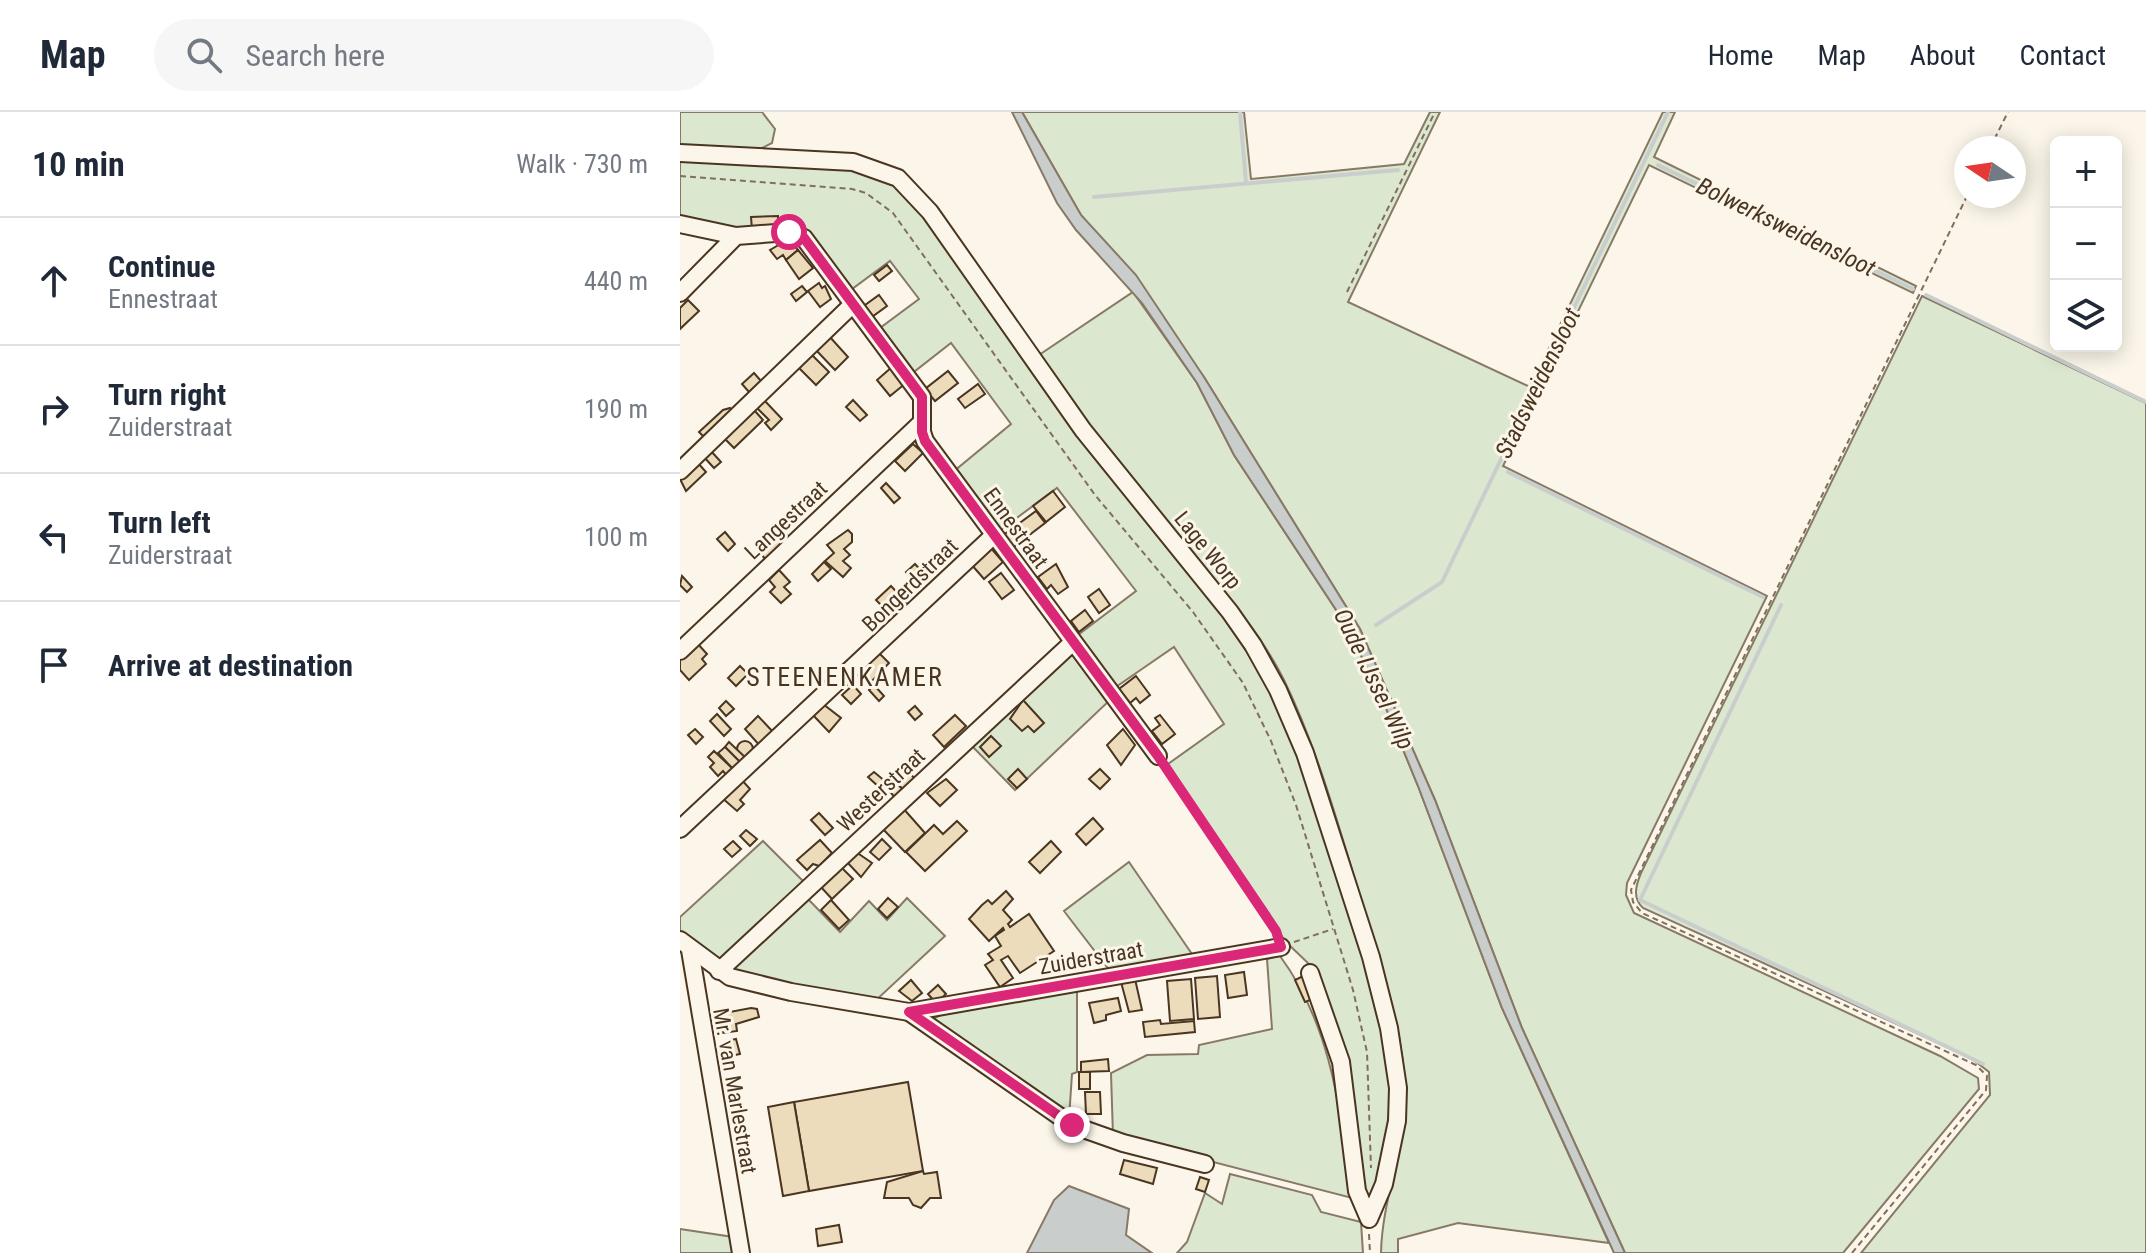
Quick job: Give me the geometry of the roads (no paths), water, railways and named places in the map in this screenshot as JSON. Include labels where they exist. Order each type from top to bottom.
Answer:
[{"type":"street","name":"Lage Worp","points":[[680,153],[853,162],[880,168],[898,178],[930,212],[1083,430],[1253,645],[1278,690],[1305,753],[1371,957],[1389,1028],[1398,1088],[1397,1121],[1384,1184],[1369,1219],[1357,1191],[1341,1062],[1310,973]]},
{"type":"street","name":"Ennestraat","points":[[680,224],[736,236],[789,232],[804,238],[922,397],[925,441],[1158,756]]},
{"type":"street","points":[[680,293],[736,236]]},
{"type":"street","points":[[680,471],[852,305]]},
{"type":"street","name":"Langestraat","points":[[680,651],[922,422]]},
{"type":"street","name":"Bongerdstraat","points":[[680,829],[994,535]]},
{"type":"street","name":"Westerstraat","points":[[719,971],[1073,642]]},
{"type":"street","name":"Zuiderstraat","points":[[685,945],[719,971],[771,988],[909,1012],[1281,947]]},
{"type":"street","name":"Mr. van Marlestraat","points":[[685,945],[741,1253]]},
{"type":"street","name":"Zuiderstraat","points":[[909,1012],[1072,1125],[1123,1143],[1205,1164]]},
{"type":"water","name":"Oude IJssel Wilp","points":[[1012,112],[1022,112],[1081,215],[1136,275],[1204,377],[1360,629],[1435,800],[1522,1028],[1625,1253],[1614,1253],[1502,1008],[1418,786],[1381,696],[1346,625],[1234,455],[1197,383],[1142,303],[1076,230],[1057,203]]},
{"type":"water","points":[[1069,1186],[1129,1209],[1126,1235],[1152,1253],[1027,1253],[1054,1200]]},
{"type":"waterway","points":[[1240,112],[1246,183]]},
{"type":"waterway","name":"Stadsweidensloot","points":[[1376,625],[1442,582],[1668,112]]},
{"type":"waterway","name":"Bolwerksweidensloot","points":[[1658,165],[1913,289]]},
{"type":"waterway","points":[[1094,197],[1398,170]]},
{"type":"waterway","name":"Bolwerksweidensloot","points":[[1926,295],[2146,402]]},
{"type":"waterway","points":[[1508,472],[1763,597]]},
{"type":"waterway","points":[[1781,605],[1640,900],[1983,1064]]},
{"type":"district","name":"STEENENKAMER","points":[[845,677]]}]
